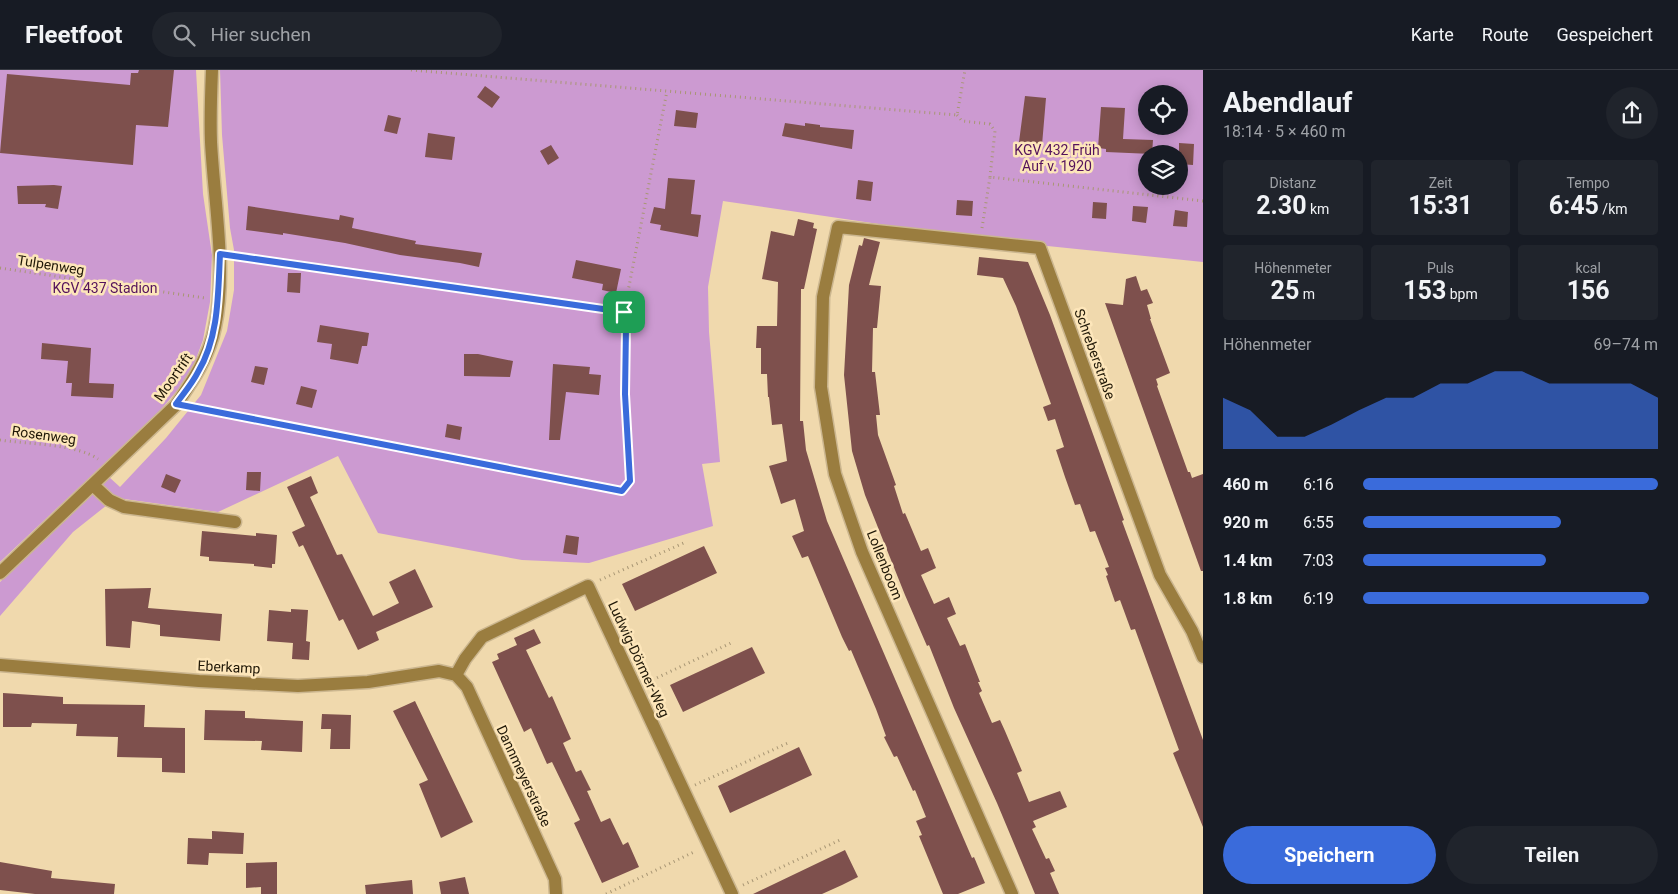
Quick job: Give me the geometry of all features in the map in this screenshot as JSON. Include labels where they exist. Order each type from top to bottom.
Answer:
[{"type":"street","name":"Moortrift","points":[[0,573],[176,404],[199,372],[207,355],[215,327],[220,254],[211,141],[212,70]]},
{"type":"street","name":"Schreberstraße","points":[[838,227],[1040,248],[1160,575],[1197,629],[1203,657]]},
{"type":"street","name":"Lollenboom","points":[[838,227],[823,297],[821,387],[835,474],[862,552],[1012,894]]},
{"type":"street","points":[[93,485],[109,500],[124,507],[235,522]]},
{"type":"street","points":[[456,675],[465,659],[482,637],[588,586]]},
{"type":"street","name":"Ludwig-Dörmer-Weg","points":[[588,586],[731,892]]},
{"type":"street","name":"Eberkamp","points":[[0,666],[199,681],[298,686],[368,682],[439,671],[456,675]]},
{"type":"street","name":"Dannmeyerstraße","points":[[456,675],[467,687],[555,879],[556,894]]},
{"type":"path","points":[[410,70],[957,115],[962,121],[990,124],[994,131],[990,177],[980,241]]},
{"type":"path","points":[[957,115],[965,70]]},
{"type":"path","points":[[176,404],[622,491],[630,481],[625,394],[626,328],[624,312],[667,91]]},
{"type":"path","points":[[990,177],[1203,201]]},
{"type":"path","points":[[220,254],[624,312]]},
{"type":"path","name":"Tulpenweg","points":[[0,268],[218,299]]},
{"type":"path","name":"Rosenweg","points":[[0,440],[75,449],[91,454],[110,469]]},
{"type":"path","points":[[588,586],[686,542]]},
{"type":"path","points":[[636,687],[731,643]]},
{"type":"path","points":[[684,789],[788,743]]},
{"type":"path","points":[[731,892],[840,840]]},
{"type":"path","points":[[606,894],[710,844]]},
{"type":"green space","name":"KGV 437 Stadion","points":[[0,70],[196,70],[203,194],[212,255],[210,302],[203,340],[193,367],[176,392],[158,413],[0,562]]},
{"type":"green space","name":"KGV 432 Früh Auf v. 1920","points":[[220,70],[1203,70],[1203,262],[980,239],[723,201],[708,287],[709,332],[720,462],[702,464],[713,526],[589,563],[522,560],[378,533],[338,456],[218,512],[117,498],[101,486],[109,477],[120,487],[166,438],[201,395],[227,331],[234,290],[234,250],[230,228],[222,135]]},
{"type":"green space","points":[[93,494],[107,505],[73,532],[0,616],[0,582]]},
{"type":"building","points":[[139,70],[174,70],[168,127],[136,125],[133,165],[0,153],[7,74],[130,85],[131,73],[138,73]]},
{"type":"building","points":[[485,86],[500,97],[492,108],[477,97]]},
{"type":"building","points":[[1025,96],[1046,98],[1042,145],[1019,142]]},
{"type":"building","points":[[1101,107],[1125,108],[1123,139],[1153,140],[1153,145],[1138,145],[1138,153],[1106,152],[1106,149],[1098,148]]},
{"type":"building","points":[[676,110],[698,113],[696,128],[674,126]]},
{"type":"building","points":[[388,115],[401,118],[397,134],[384,131]]},
{"type":"building","points":[[785,123],[805,126],[805,123],[820,125],[820,127],[854,130],[852,149],[782,136]]},
{"type":"building","points":[[428,133],[455,137],[452,160],[425,157]]},
{"type":"building","points":[[1179,143],[1194,144],[1193,165],[1188,165],[1188,145],[1179,145]]},
{"type":"building","points":[[551,145],[559,158],[548,165],[540,151]]},
{"type":"building","points":[[668,178],[695,180],[691,214],[701,215],[698,237],[660,230],[661,225],[650,223],[654,207],[665,209]]},
{"type":"building","points":[[858,180],[873,182],[871,201],[856,199]]},
{"type":"building","points":[[17,186],[62,186],[58,209],[45,207],[46,204],[18,204]]},
{"type":"building","points":[[957,200],[973,201],[972,216],[956,215]]},
{"type":"building","points":[[1093,202],[1107,203],[1106,219],[1092,218]]},
{"type":"building","points":[[248,206],[339,220],[340,215],[354,218],[352,228],[416,241],[415,244],[482,253],[479,267],[400,255],[345,243],[283,233],[283,235],[246,230]]},
{"type":"building","points":[[1133,206],[1148,207],[1146,223],[1132,221]]},
{"type":"building","points":[[1175,210],[1188,212],[1187,227],[1173,226]]},
{"type":"building","points":[[798,219],[814,223],[813,228],[817,229],[804,289],[801,289],[800,421],[803,421],[806,450],[827,521],[972,858],[974,857],[985,883],[958,894],[943,894],[919,836],[922,835],[916,821],[926,817],[915,790],[913,791],[897,756],[894,757],[884,737],[886,736],[876,709],[851,650],[849,651],[842,637],[808,556],[802,558],[792,536],[804,531],[795,499],[781,504],[769,466],[787,461],[782,424],[772,425],[767,374],[761,374],[761,348],[756,348],[757,326],[777,326],[778,282],[762,279],[771,231],[794,236]]},
{"type":"building","points":[[864,238],[880,242],[869,285],[881,286],[877,328],[873,328],[872,372],[875,372],[880,415],[876,415],[878,435],[896,485],[894,486],[903,514],[905,513],[921,551],[928,548],[936,568],[921,575],[934,604],[949,597],[956,614],[947,618],[960,646],[965,644],[980,682],[978,682],[982,691],[979,693],[992,723],[1000,720],[1005,731],[1022,771],[1017,773],[1029,802],[1060,791],[1067,807],[1033,821],[1036,827],[1032,829],[1046,859],[1049,858],[1055,871],[1050,873],[1059,894],[1035,894],[954,708],[929,645],[927,646],[905,595],[865,495],[852,451],[844,375],[849,285],[859,245],[862,246]]},
{"type":"building","points":[[979,257],[1028,262],[1050,315],[1124,520],[1122,521],[1203,740],[1203,827],[1173,753],[1179,750],[1135,629],[1131,630],[1120,600],[1115,602],[1106,576],[1108,575],[1105,568],[1109,567],[1095,531],[1090,532],[1080,504],[1075,505],[1056,450],[1064,447],[1055,419],[1048,421],[1043,407],[1051,404],[1016,306],[1003,278],[977,275]]},
{"type":"building","points":[[576,260],[621,269],[616,293],[602,290],[603,284],[572,278]]},
{"type":"building","points":[[288,273],[301,273],[300,293],[287,292]]},
{"type":"building","points":[[1136,276],[1141,291],[1147,289],[1153,303],[1147,305],[1150,319],[1170,373],[1156,379],[1157,386],[1188,472],[1190,472],[1192,478],[1203,474],[1203,571],[1201,571],[1105,303],[1123,305],[1126,279]]},
{"type":"building","points":[[320,325],[369,333],[367,346],[362,346],[358,364],[330,359],[332,344],[317,342]]},
{"type":"building","points":[[42,343],[91,348],[89,383],[114,384],[113,398],[71,396],[72,383],[66,383],[68,361],[41,359]]},
{"type":"building","points":[[464,354],[478,354],[513,361],[510,377],[464,376]]},
{"type":"building","points":[[553,364],[590,367],[589,374],[601,375],[599,395],[566,392],[560,440],[549,440]]},
{"type":"building","points":[[255,366],[268,368],[264,385],[251,382]]},
{"type":"building","points":[[301,386],[317,390],[312,408],[296,404]]},
{"type":"building","points":[[447,424],[462,427],[460,440],[445,437]]},
{"type":"building","points":[[247,472],[261,472],[260,491],[246,490]]},
{"type":"building","points":[[166,474],[181,480],[175,493],[161,487]]},
{"type":"building","points":[[311,476],[318,493],[310,497],[337,555],[342,554],[373,616],[399,603],[389,582],[415,569],[433,607],[376,632],[379,640],[358,650],[343,619],[339,621],[303,545],[299,547],[292,532],[305,526],[287,487]]},
{"type":"building","points":[[202,531],[256,536],[256,533],[277,535],[275,564],[272,564],[272,568],[254,566],[254,564],[209,561],[209,557],[200,556]]},
{"type":"building","points":[[566,535],[579,537],[577,555],[563,553]]},
{"type":"building","points":[[704,546],[717,573],[635,611],[622,584]]},
{"type":"building","points":[[151,588],[148,608],[222,614],[220,641],[160,636],[160,625],[132,621],[130,648],[106,646],[105,589]]},
{"type":"building","points":[[291,609],[308,610],[306,641],[310,642],[309,660],[292,659],[293,643],[267,641],[269,610],[291,612]]},
{"type":"building","points":[[534,629],[541,643],[526,650],[549,698],[552,696],[571,739],[563,743],[576,772],[581,770],[591,790],[587,791],[601,822],[610,818],[623,845],[628,842],[639,867],[602,883],[574,823],[580,820],[552,762],[547,764],[531,728],[524,732],[492,662],[499,659],[497,654],[517,645],[514,638]]},
{"type":"building","points":[[752,647],[765,673],[683,712],[670,685]]},
{"type":"building","points":[[3,693],[63,697],[63,704],[145,705],[144,727],[185,728],[185,773],[162,772],[162,758],[117,757],[118,737],[76,736],[77,724],[32,723],[31,727],[3,727]]},
{"type":"building","points":[[415,701],[473,822],[441,838],[419,784],[428,780],[393,711]]},
{"type":"building","points":[[205,710],[245,711],[245,718],[303,721],[302,752],[261,750],[262,741],[204,740]]},
{"type":"building","points":[[322,714],[351,715],[350,749],[330,749],[331,729],[321,729]]},
{"type":"building","points":[[799,747],[812,775],[730,813],[718,786]]},
{"type":"building","points":[[212,831],[244,833],[243,854],[209,853],[208,865],[187,864],[188,838],[212,839]]},
{"type":"building","points":[[845,850],[858,877],[842,885],[822,894],[753,894]]},
{"type":"building","points":[[0,862],[52,871],[51,878],[115,884],[114,894],[35,894],[0,890]]},
{"type":"building","points":[[277,862],[277,894],[261,894],[261,887],[246,888],[246,863]]},
{"type":"building","points":[[465,877],[469,894],[441,894],[439,882]]},
{"type":"building","points":[[412,880],[413,894],[366,894],[365,885]]},
{"type":"route","points":[[220,254],[624,312],[626,328],[625,394],[630,481],[622,491],[176,404],[199,372],[207,355],[215,327],[220,254]]}]
